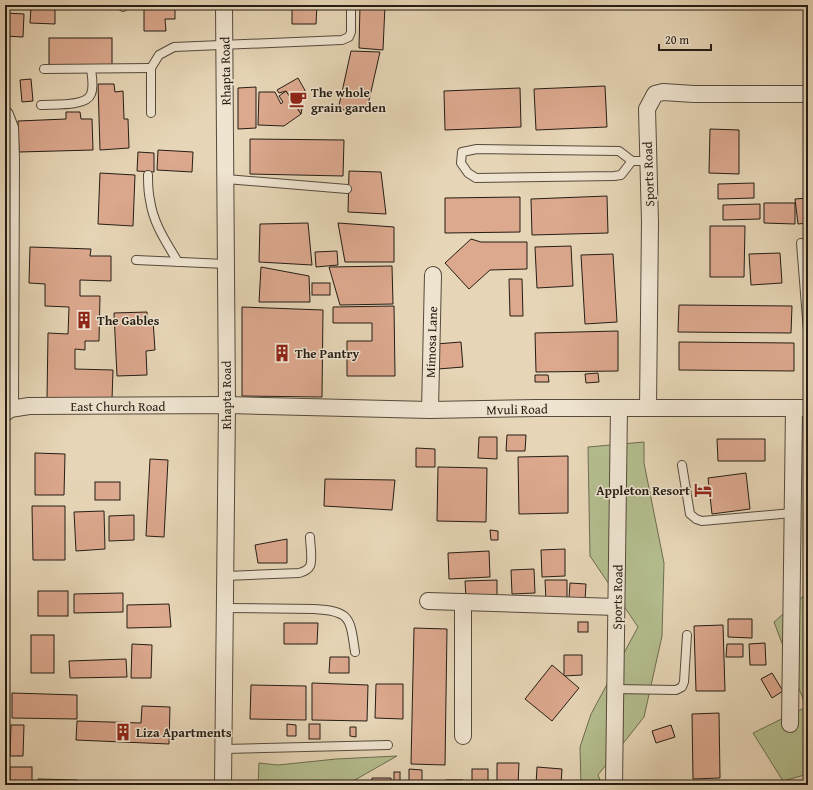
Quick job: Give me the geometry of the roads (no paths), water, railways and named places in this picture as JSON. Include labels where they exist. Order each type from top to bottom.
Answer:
[{"type":"street","name":"Rhapta Road","points":[[223,785],[227,405],[224,5]]},
{"type":"street","name":"Sports Road","points":[[648,408],[650,222],[639,161],[647,109],[655,94],[663,92],[694,94],[808,94]]},
{"type":"street","name":"East Church Road","points":[[5,115],[10,128],[8,234],[8,405],[227,405]]},
{"type":"street","name":"Mimosa Lane","points":[[430,410],[433,275]]},
{"type":"street","name":"Mvuli Road","points":[[227,405],[430,410],[801,408]]},
{"type":"street","name":"Sports Road","points":[[614,785],[619,408]]},
{"type":"street","points":[[790,724],[792,513],[801,408]]},
{"type":"street","points":[[428,601],[616,607]]},
{"type":"street","points":[[463,602],[463,736]]},
{"type":"lane","points":[[151,113],[151,68],[158,55],[174,47],[342,40],[349,37],[352,32],[351,5]]},
{"type":"lane","points":[[44,69],[151,68]]},
{"type":"lane","points":[[41,105],[80,103],[88,99],[92,93],[91,69]]},
{"type":"lane","points":[[477,149],[619,151],[639,161],[621,175],[614,176],[476,178],[468,173],[461,163],[462,152],[477,149]]},
{"type":"lane","points":[[148,175],[150,200],[155,219],[162,236],[178,262]]},
{"type":"lane","points":[[226,179],[347,189]]},
{"type":"lane","points":[[801,243],[808,331]]},
{"type":"lane","points":[[136,260],[226,264]]},
{"type":"lane","points":[[682,465],[690,514],[696,519],[702,521],[792,513]]},
{"type":"lane","points":[[226,576],[299,573],[305,571],[310,567],[310,537]]},
{"type":"lane","points":[[226,608],[314,609],[343,614],[348,619],[355,652]]},
{"type":"lane","points":[[615,689],[676,690],[682,687],[684,682],[687,634]]},
{"type":"lane","points":[[224,748],[388,745]]},
{"type":"place","name":"The whole grain garden","points":[[298,99]]},
{"type":"place","name":"The Gables","points":[[84,320]]},
{"type":"place","name":"The Pantry","points":[[282,353]]},
{"type":"place","name":"Appleton Resort","points":[[703,490]]},
{"type":"place","name":"Liza Apartments","points":[[123,732]]}]
